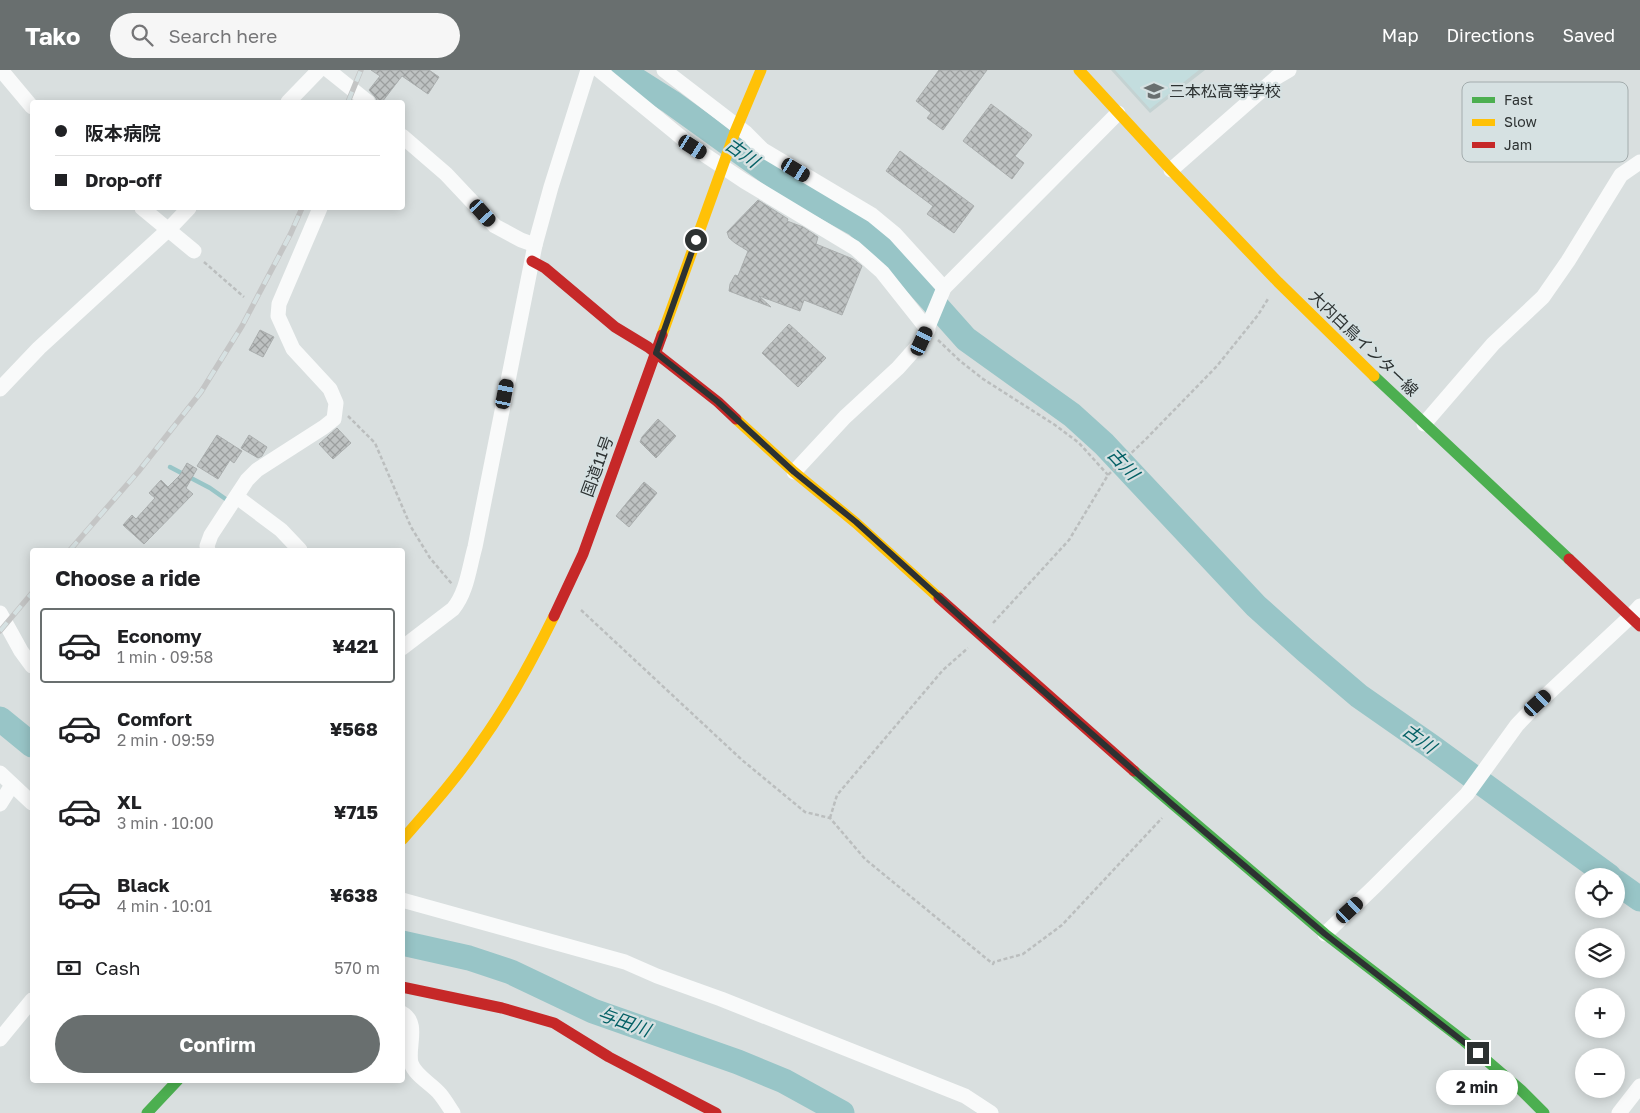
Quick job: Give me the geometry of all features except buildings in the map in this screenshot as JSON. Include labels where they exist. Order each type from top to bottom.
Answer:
[{"type":"main road","name":"国道11号","points":[[405,836],[468,761],[500,714],[539,648],[565,595],[583,554],[736,130],[761,70]]},
{"type":"main road","name":"大内白鳥インター線","points":[[1079,70],[1278,282],[1424,424],[1637,616]]},
{"type":"main road","points":[[532,261],[545,268],[615,327],[648,346],[718,402],[794,472],[856,522],[1173,805],[1325,934],[1464,1041],[1521,1090],[1544,1113]]},
{"type":"main road","points":[[405,987],[502,1008],[554,1023],[609,1057],[716,1113]]},
{"type":"main road","points":[[153,1111],[176,1083]]},
{"type":"street","points":[[1,70],[30,104]]},
{"type":"street","points":[[290,100],[319,70]]},
{"type":"street","points":[[328,70],[364,100]]},
{"type":"street","points":[[406,640],[453,609],[464,590],[477,537],[535,245],[588,70]]},
{"type":"street","points":[[599,70],[693,147],[724,164],[855,248],[882,272],[929,326]]},
{"type":"street","points":[[664,70],[736,130],[746,133],[763,150],[872,215],[895,234],[942,291]]},
{"type":"street","points":[[1171,170],[1277,77],[1289,70]]},
{"type":"street","points":[[794,472],[845,417],[898,368],[922,341],[942,291],[1118,113]]},
{"type":"street","points":[[405,139],[446,174],[495,226],[535,245]]},
{"type":"street","points":[[1424,424],[1493,344],[1543,297],[1568,261],[1621,174],[1640,162]]},
{"type":"street","points":[[145,210],[194,251]]},
{"type":"street","points":[[0,389],[39,348],[169,229],[187,210]]},
{"type":"street","points":[[207,548],[206,546],[211,535],[247,480],[257,470],[334,419],[336,403],[330,389],[293,350],[278,316],[279,304],[319,210]]},
{"type":"street","points":[[237,497],[280,530],[298,548]]},
{"type":"street","points":[[0,613],[30,663]]},
{"type":"street","points":[[1325,934],[1467,794],[1517,725],[1538,703],[1637,616]]},
{"type":"street","points":[[0,773],[30,801]]},
{"type":"street","points":[[0,804],[12,785]]},
{"type":"street","points":[[405,901],[625,962],[657,976],[721,998],[965,1096],[992,1113]]},
{"type":"street","points":[[0,1038],[30,1002]]},
{"type":"street","points":[[405,1014],[408,1016],[412,1027],[411,1063],[416,1072],[440,1094],[453,1113]]},
{"type":"street","points":[[1619,1113],[1640,1086]]},
{"type":"path","points":[[194,251],[197,256],[244,297]]},
{"type":"path","points":[[830,818],[837,795],[943,670],[981,635],[1069,540],[1108,475],[1217,366],[1258,315],[1278,282]]},
{"type":"path","points":[[929,326],[959,360],[1078,442],[1108,475]]},
{"type":"path","points":[[336,403],[375,442],[411,527],[430,558],[453,586],[464,590]]},
{"type":"path","points":[[565,595],[742,760],[805,812],[830,818],[865,859],[993,964],[994,962],[1023,954],[1062,925],[1173,805]]},
{"type":"shaded area","name":"三本松高等学校","points":[[1111,70],[1205,70],[1150,113]]},
{"type":"shaded area","name":"三本松高等学校","points":[[1115,70],[1199,70],[1150,109]]},
{"type":"waterway","name":"古川","points":[[624,70],[786,185],[856,224],[892,256],[966,339],[1072,415],[1104,444],[1256,606],[1305,650],[1359,696],[1598,868]]},
{"type":"waterway","points":[[170,467],[210,488],[227,500]]},
{"type":"waterway","name":"与田川","points":[[0,719],[30,743]]},
{"type":"waterway","name":"古川","points":[[1625,888],[1640,899]]},
{"type":"waterway","name":"与田川","points":[[405,944],[469,958],[511,972],[593,1011],[738,1062],[784,1081],[842,1113]]},
{"type":"railway","points":[[349,100],[361,70]]},
{"type":"railway","points":[[72,548],[138,472],[201,392],[242,326],[301,210]]},
{"type":"railway","points":[[0,631],[30,595]]},
{"type":"traffic: fast","points":[[1374,376],[1569,559]]},
{"type":"traffic: fast","points":[[1134,771],[1325,934],[1464,1041],[1521,1090],[1544,1113]]},
{"type":"traffic: fast","points":[[147,1113],[175,1083]]},
{"type":"traffic: slow","points":[[662,335],[735,132],[761,70]]},
{"type":"traffic: slow","points":[[1079,70],[1278,282],[1374,376]]},
{"type":"traffic: slow","points":[[736,419],[939,598]]},
{"type":"traffic: slow","points":[[405,836],[452,782],[490,730],[537,650],[554,616]]},
{"type":"traffic: jam","points":[[532,261],[545,268],[615,327],[648,347],[718,402],[736,419]]},
{"type":"traffic: jam","points":[[554,616],[583,554],[662,335]]},
{"type":"traffic: jam","points":[[1569,559],[1640,626]]},
{"type":"traffic: jam","points":[[939,598],[1134,771]]},
{"type":"traffic: jam","points":[[405,988],[502,1008],[554,1023],[609,1057],[716,1113]]},
{"type":"place","name":"三本松高等学校","points":[[1154,91]]},
{"type":"route","points":[[696,240],[656,353],[718,402],[794,472],[856,522],[1018,669],[1173,805],[1325,934],[1478,1053]]}]
